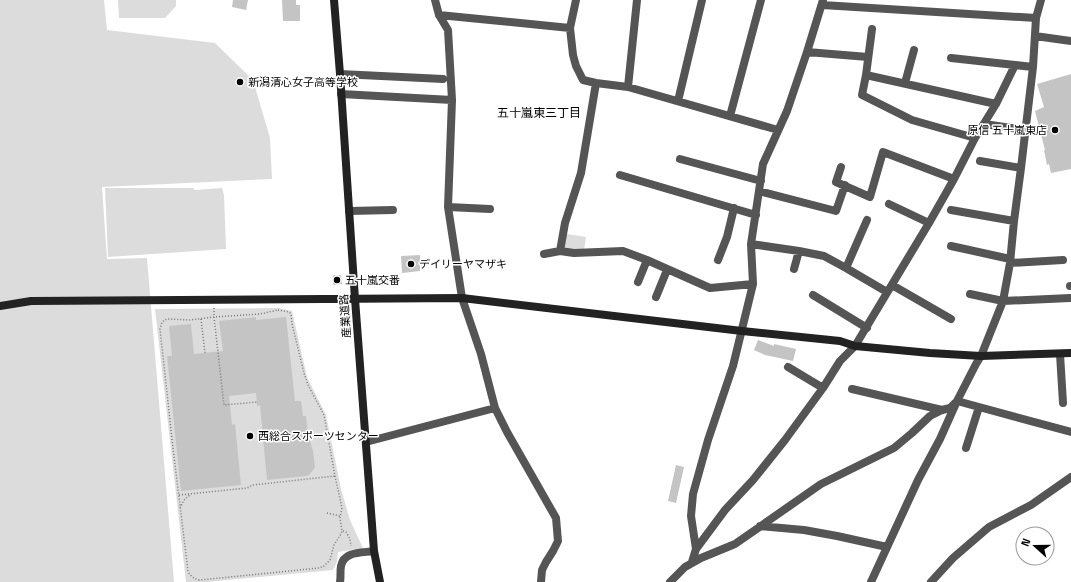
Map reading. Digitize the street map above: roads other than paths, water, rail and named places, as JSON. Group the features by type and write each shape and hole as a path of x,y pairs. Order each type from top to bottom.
{"street":[{"name":"産業道路","path":"334,0 374,551 380,582"},
{"path":"435,0 439,15 448,30 452,100 448,207 462,298 495,408 556,518 558,541 542,570 541,582"},
{"path":"576,0 570,28 572,55 583,80 628,87 778,130"},
{"path":"628,87 637,0"},
{"path":"678,101 702,0"},
{"path":"730,116 761,0"},
{"path":"871,582 918,480 981,356 1003,301 1010,261 1022,168 1033,67 1036,18 1041,0"},
{"path":"696,549 691,516 693,494 708,440 733,366 753,284 751,244 763,164 787,111 822,2 1036,18"},
{"path":"439,15 570,28"},
{"path":"872,30 862,95 912,120 975,138"},
{"path":"1035,36 1071,41"},
{"path":"905,83 914,50"},
{"path":"807,52 868,57"},
{"path":"951,58 1033,67"},
{"path":"692,562 696,549 725,510 753,480 802,417 840,362 855,346 867,328 954,179 975,138 996,104 1015,65"},
{"path":"340,74 443,79"},
{"path":"866,75 996,104"},
{"path":"560,251 565,223 581,173 596,83"},
{"path":"341,94 452,100"},
{"path":"991,125 1025,130"},
{"path":"841,167 836,182 870,197 883,152 954,179"},
{"path":"680,159 760,181"},
{"path":"980,161 1022,168"},
{"path":"620,175 756,215"},
{"path":"759,191 836,211 845,185"},
{"path":"889,204 929,223"},
{"path":"448,207 490,209"},
{"path":"718,260 727,237 734,208"},
{"path":"349,211 393,210"},
{"path":"951,210 1014,221"},
{"path":"846,268 867,220"},
{"path":"751,244 824,256 887,292"},
{"path":"950,246 1010,261 1063,260"},
{"path":"544,254 560,251 574,253 622,251 647,260 710,288 753,284"},
{"path":"794,269 799,251"},
{"path":"638,282 647,260"},
{"path":"656,297 667,270"},
{"path":"892,285 951,319"},
{"path":"970,294 1003,301 1070,298"},
{"path":"813,295 867,328"},
{"path":"0,306 31,301 462,298 840,341 855,346 930,354 981,356 1071,353"},
{"path":"1060,354 1063,403"},
{"path":"788,367 823,388"},
{"path":"852,389 942,410"},
{"path":"957,401 1071,432"},
{"path":"670,582 692,562 735,544 821,484 894,448 930,416 950,408 957,401"},
{"path":"966,448 979,407"},
{"path":"366,442 495,408"},
{"path":"931,582 953,558 989,527 1031,505 1071,477"},
{"path":"760,526 804,530 887,547"},
{"path":"340,582 341,566 347,555 374,551"}],"place":[{"name":"新潟清心女子高等学校","path":"240,82"},
{"name":"原信 五十嵐東店","path":"1055,130"},
{"name":"デイリーヤマザキ","path":"411,264"},
{"name":"五十嵐交番","path":"337,280"},
{"name":"西総合スポーツセンター","path":"250,436"}],"district":[{"name":"五十嵐東三丁目","path":"539,113"}]}
